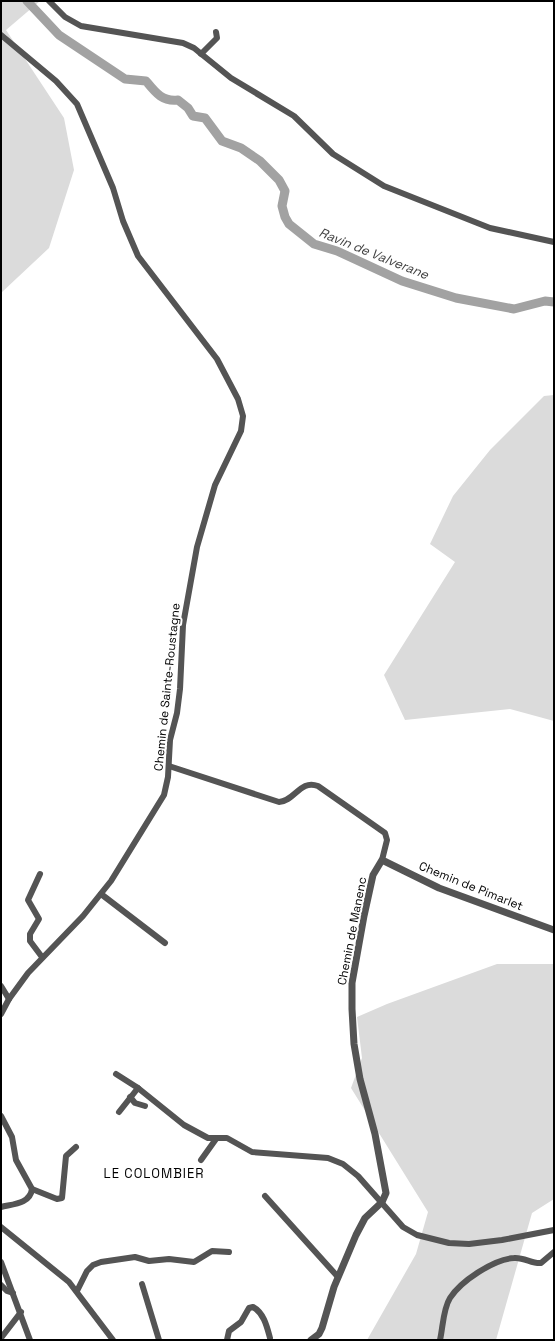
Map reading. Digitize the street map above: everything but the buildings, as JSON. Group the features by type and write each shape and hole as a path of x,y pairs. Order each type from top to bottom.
{"street":[{"path":"49,1 65,17 81,26 183,43 201,54 231,78 294,116 333,154 384,186 490,228 554,242"},
{"path":"201,54 217,38 216,32"},
{"name":"Chemin de Sainte-Roustagne","path":"1,35 56,81 77,104 114,188 123,221 138,256 206,343 238,399 242,411 241,430 215,485 197,547 183,625 180,689 177,713 170,740 167,783 161,800 114,877 83,916 42,957 9,999 1,1014"},
{"name":"Chemin de Manenc","path":"169,766 279,802 288,799 304,785 310,784 318,786 385,833 387,840 382,860 370,886 356,956 352,993 355,1050 386,1188 385,1197 382,1202"},
{"name":"Chemin de Pimarlet","path":"382,860 439,888 554,930"},
{"path":"40,874 28,900 39,919 30,934 30,941 42,957"},
{"path":"101,894 165,943"},
{"path":"1,986 9,999"},
{"path":"116,1074 138,1088 171,1116 198,1134 209,1139 227,1138 252,1152 328,1158 343,1164 355,1173 408,1232 449,1243 487,1243 554,1230"},
{"path":"119,1112 138,1088"},
{"path":"130,1097 136,1104 145,1106"},
{"path":"1,1116 12,1136 16,1160 32,1189 55,1198 62,1198 66,1156 76,1147"},
{"path":"201,1160 216,1139"},
{"path":"1,1207 25,1200 30,1195 32,1189"},
{"path":"265,1196 338,1277"},
{"path":"316,1339 322,1328 338,1277 364,1221 382,1202"},
{"path":"1,1227 65,1278 77,1291 113,1340"},
{"path":"77,1291 85,1274 97,1263 135,1257 149,1261 169,1259 194,1262 212,1251 229,1252"},
{"path":"440,1340 445,1311 450,1298 475,1274 487,1266 510,1258 521,1258 541,1263 554,1252"},
{"path":"1,1262 21,1312 30,1340"},
{"path":"1,1281 5,1274"},
{"path":"142,1284 158,1340"},
{"path":"1,1285 7,1291 13,1293"},
{"path":"227,1340 229,1331 241,1322 249,1308 253,1307 257,1310 266,1323 270,1338"},
{"path":"1,1338 21,1312"}],"shaded area":[{"path":"1,1 40,1 6,30 64,118 74,170 49,248 1,293"},
{"path":"554,395 554,721 510,709 405,720 384,675 455,562 430,544 453,496 490,450 544,396"},
{"path":"497,964 554,964 554,1199 532,1213 496,1340 367,1340 416,1254 428,1212 351,1088 362,1058 357,1017 387,1004"}],"waterway":[{"name":"Ravin de Valverane","path":"27,1 59,35 125,79 146,81 163,98 178,100 188,108 193,116 205,118 222,141 241,148 260,161 279,180 285,191 282,206 289,224 314,244 337,251 402,281 456,298 514,309 545,301 554,302"}],"district":[{"name":"LE COLOMBIER","path":"154,1173"}]}
